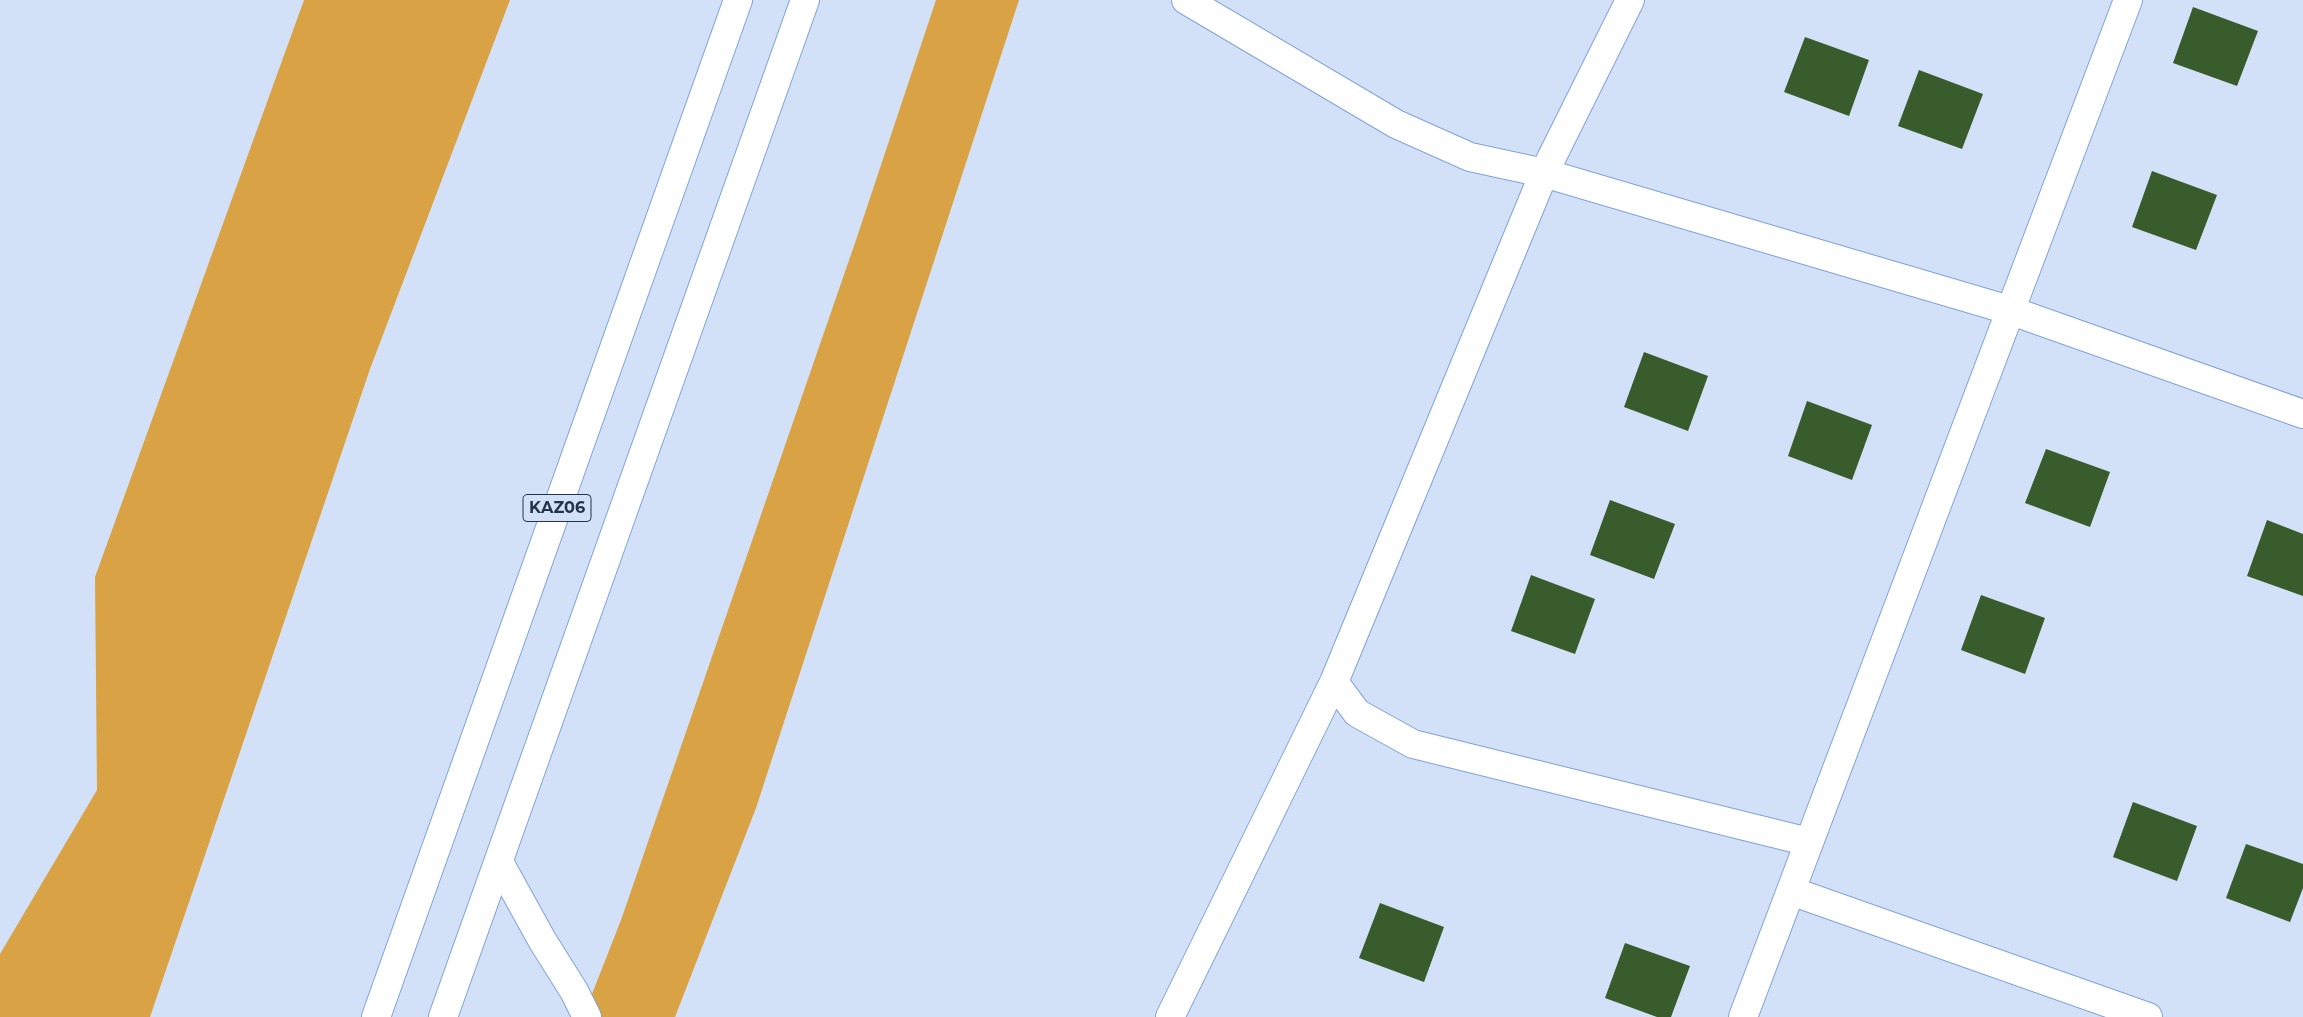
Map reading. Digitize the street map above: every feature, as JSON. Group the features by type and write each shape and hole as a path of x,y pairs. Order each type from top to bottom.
{"main road":[{"name":"KАZ06","path":"376,1017 738,0"},
{"path":"444,1017 806,0"},
{"path":"1186,0 1396,124 1470,157 1544,173 2009,310 2303,414"},
{"path":"1170,1017 1334,682 1544,173 1630,0"},
{"path":"1743,1017 2009,310 2128,0"},
{"path":"1334,682 1357,713 1413,744 1809,842"},
{"path":"499,862 542,940 574,991 587,1017"},
{"path":"1791,892 2148,1017"}],"shaded area":[{"path":"304,0 510,0 370,369 150,1017 0,1017 0,954 97,790 95,577"},
{"path":"936,0 1019,0 756,808 675,1017 583,1017 621,920 857,237"}],"building":[{"path":"2193,7 2258,31 2237,86 2173,63"},
{"path":"1805,37 1869,60 1849,116 1784,92"},
{"path":"1919,70 1983,94 1962,149 1898,126"},
{"path":"2152,171 2217,195 2196,250 2132,227"},
{"path":"1644,352 1708,376 1688,431 1624,407"},
{"path":"1807,401 1872,425 1852,480 1788,456"},
{"path":"2046,449 2110,472 2090,527 2025,503"},
{"path":"1610,500 1675,524 1654,579 1590,555"},
{"path":"2267,520 2303,534 2303,596 2247,576"},
{"path":"1531,575 1595,599 1575,654 1511,631"},
{"path":"1981,595 2045,618 2025,674 1961,650"},
{"path":"2133,802 2197,826 2177,881 2113,857"},
{"path":"2246,844 2303,864 2303,888 2290,922 2226,898"},
{"path":"1380,903 1444,927 1424,982 1359,958"},
{"path":"1625,943 1690,966 1671,1017 1657,1017 1605,998"}]}
